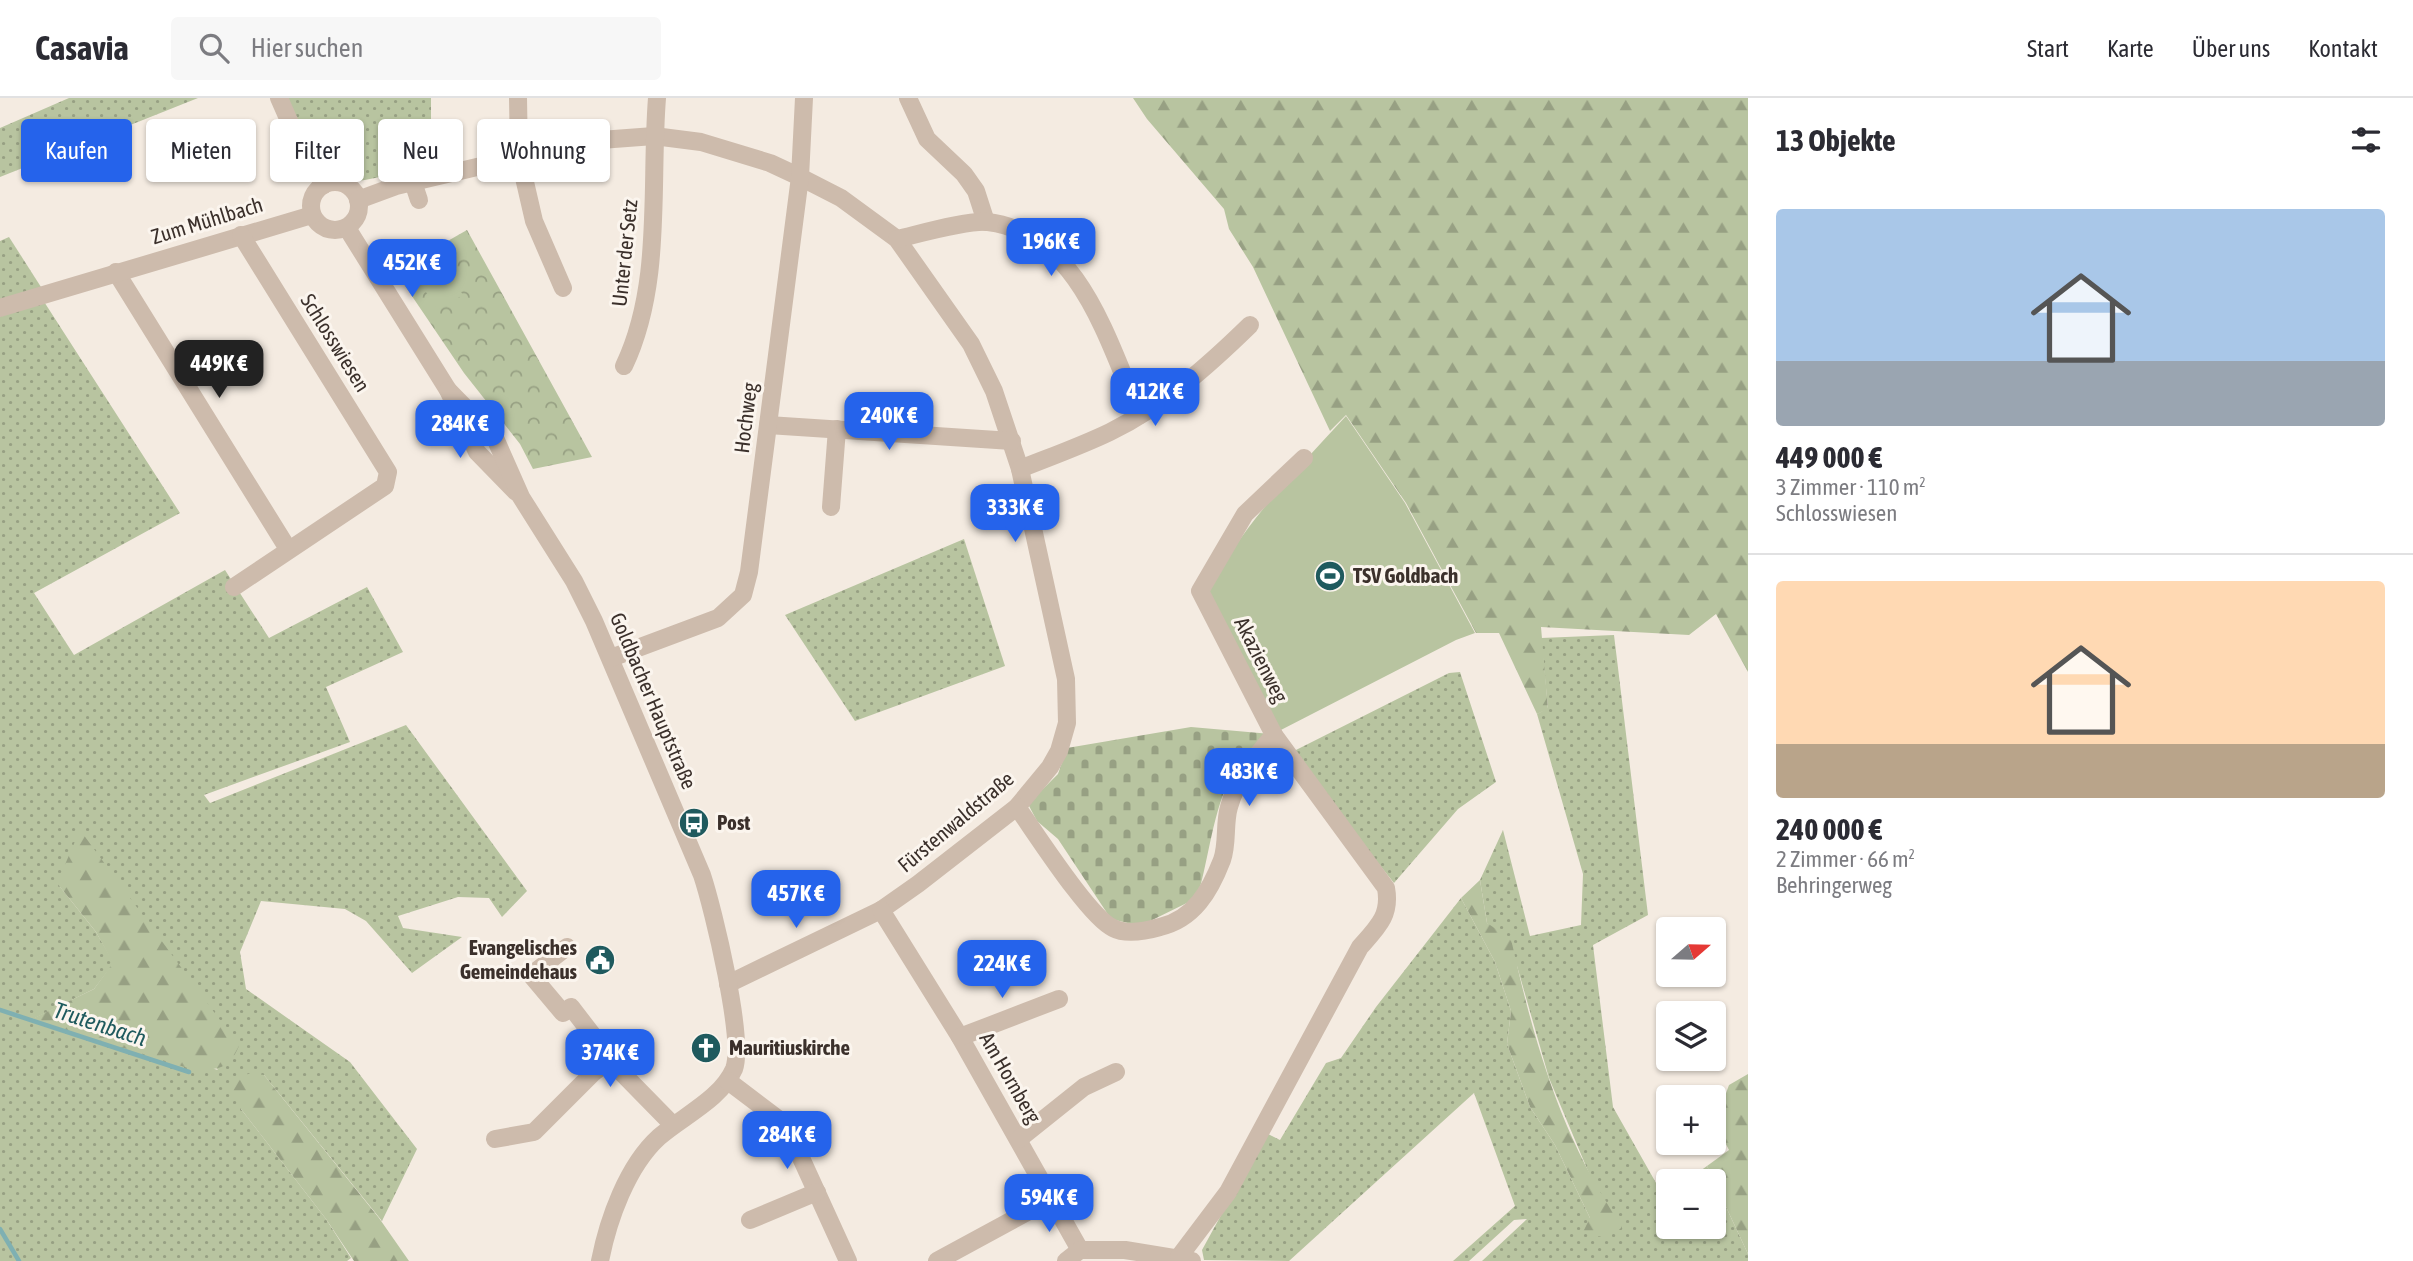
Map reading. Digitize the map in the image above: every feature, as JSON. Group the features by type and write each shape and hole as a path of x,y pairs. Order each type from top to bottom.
{"street":[{"path":"279,98 297,139 324,185"},
{"path":"518,98 518,119"},
{"name":"Unter der Setz","path":"624,366 639,334 653,226 657,98"},
{"name":"Hochweg","path":"611,658 718,618 743,595 749,572 800,177 804,98"},
{"path":"908,98 927,139 964,174 976,191 986,222"},
{"name":"Fürstenwaldstraße","path":"610,139 654,136 701,142 770,163 841,198 897,239 971,344 994,391 1020,468 1066,680 1067,723 1059,751 1050,767 1017,807 881,910 728,984"},
{"path":"413,182 419,200"},
{"name":"Fürstenwaldstraße","path":"358,200 413,182"},
{"path":"525,182 534,221 563,288"},
{"path":"345,184 358,200 355,221 347,228 326,229 312,215 311,200 324,185 345,184"},
{"name":"Zum Mühlbach","path":"0,308 312,215"},
{"path":"897,239 986,222 1036,237 1060,258 1084,293 1140,415"},
{"name":"Goldbacher Hauptstraße","path":"347,228 448,390 495,439 521,497 574,581 611,658 702,875 714,911 736,1046 735,1066 728,1081"},
{"name":"Schlosswiesen","path":"234,587 385,486 388,472 241,235"},
{"path":"116,272 288,549"},
{"path":"1020,468 1110,433 1140,415 1203,371 1250,325"},
{"path":"768,425 1012,441"},
{"path":"831,507 837,429"},
{"name":"Akazienweg","path":"1017,807 1076,889 1112,928 1128,932 1170,925 1200,904 1223,858 1229,807 1237,788 1246,768 1274,735 1200,591 1245,514 1304,458"},
{"path":"1073,1256 1125,1251 1185,1259 1228,1192 1360,947 1375,930 1389,905 1386,888 1274,735"},
{"name":"Am Hornberg","path":"881,910 960,1037 1019,1139 1051,1199 1073,1256"},
{"path":"567,947 531,975 563,1013 571,1007 611,1059 673,1125"},
{"path":"960,1037 1059,999"},
{"path":"495,1139 534,1132 594,1072 611,1059"},
{"path":"1019,1139 1084,1087 1116,1072"},
{"path":"600,1261 615,1210 629,1180 650,1147 728,1081 786,1125 848,1261"},
{"path":"750,1220 817,1192"},
{"path":"937,1261 1051,1199"}],"green space":[{"path":"69,98 198,98 132,124 132,119 21,119 21,169 0,177 0,128"},
{"path":"288,98 431,98 431,119 378,119 378,177 367,180 364,180 364,119 297,119"},
{"path":"1133,98 1748,98 1748,672 1716,614 1689,635 1541,627 1548,709 1537,714 1499,633 1476,633 1406,503 1346,415 1330,431 1253,267 1229,229 1224,209 1147,119"},
{"path":"467,230 592,457 533,469 520,444 464,373 395,271"},
{"path":"9,237 41,287 0,302 0,241"},
{"path":"435,248 463,295 438,310 407,264"},
{"path":"41,297 180,513 34,593 74,655 225,570 269,638 367,587 403,652 326,687 350,742 204,795 210,803 406,725 527,891 502,917 489,898 458,897 398,916 403,928 462,937 412,973 366,921 345,909 261,901 240,952 246,989 350,1062 417,1149 382,1221 264,1075 241,1109 326,1219 351,1258 347,1261 0,1261 0,312","holes":["57,883 218,1070 33,1019 94,989 114,963 96,932"]},
{"name":"TSV Goldbach","path":"1346,416 1405,503 1475,633 1456,640 1277,732 1206,594 1252,523"},
{"path":"964,539 1005,666 855,721 785,615"},
{"path":"1614,635 1648,915 1593,945 1613,1107 1656,1183 1656,1239 1726,1239 1726,1207 1748,1254 1748,1261 1482,1261 1527,1219 1514,1220 1469,1261 1453,1261 1515,1206 1474,1093 1289,1261 1204,1260 1202,1250 1266,1133 1280,1140 1326,1063 1341,1058 1376,1007 1461,898 1495,962 1511,1011 1507,1044 1530,1107 1555,1145 1590,1218 1622,1228 1596,1190 1549,1078 1517,966 1487,923 1480,880 1503,830 1530,936 1581,925 1583,874 1537,714 1548,708 1541,638"},
{"path":"1460,672 1496,782 1458,809 1394,883 1290,753 1449,673"},
{"path":"1191,727 1271,734 1246,755 1227,785 1220,803 1197,898 1140,926 1111,919 1058,839 1037,821 1028,804 1058,774 1067,748"},
{"path":"80,830 239,1046 227,1064 194,1070 32,1019 94,989 113,963 96,932 57,883"},
{"path":"1480,880 1487,923 1511,939 1540,1051 1566,1124 1582,1159 1622,1225 1622,1228 1602,1237 1583,1232 1590,1218 1555,1145 1530,1107 1507,1044 1511,1011 1495,962 1461,898"},
{"path":"251,1073 264,1075 379,1218 409,1261 354,1261 326,1219 241,1109 232,1090 236,1078"},
{"path":"1748,1074 1748,1254 1726,1207 1726,1169 1708,1169 1707,1166 1726,1155 1729,1150 1726,1144 1726,1093 1729,1085"}],"waterway":[{"name":"Trutenbach","path":"0,1010 189,1072"},
{"path":"0,1229 19,1261"}],"place":[{"name":"TSV Goldbach","path":"1330,576"},
{"name":"Post","path":"694,823"},
{"name":"Evangelisches Gemeindehaus","path":"600,960"},
{"name":"Mauritiuskirche","path":"706,1048"}]}
